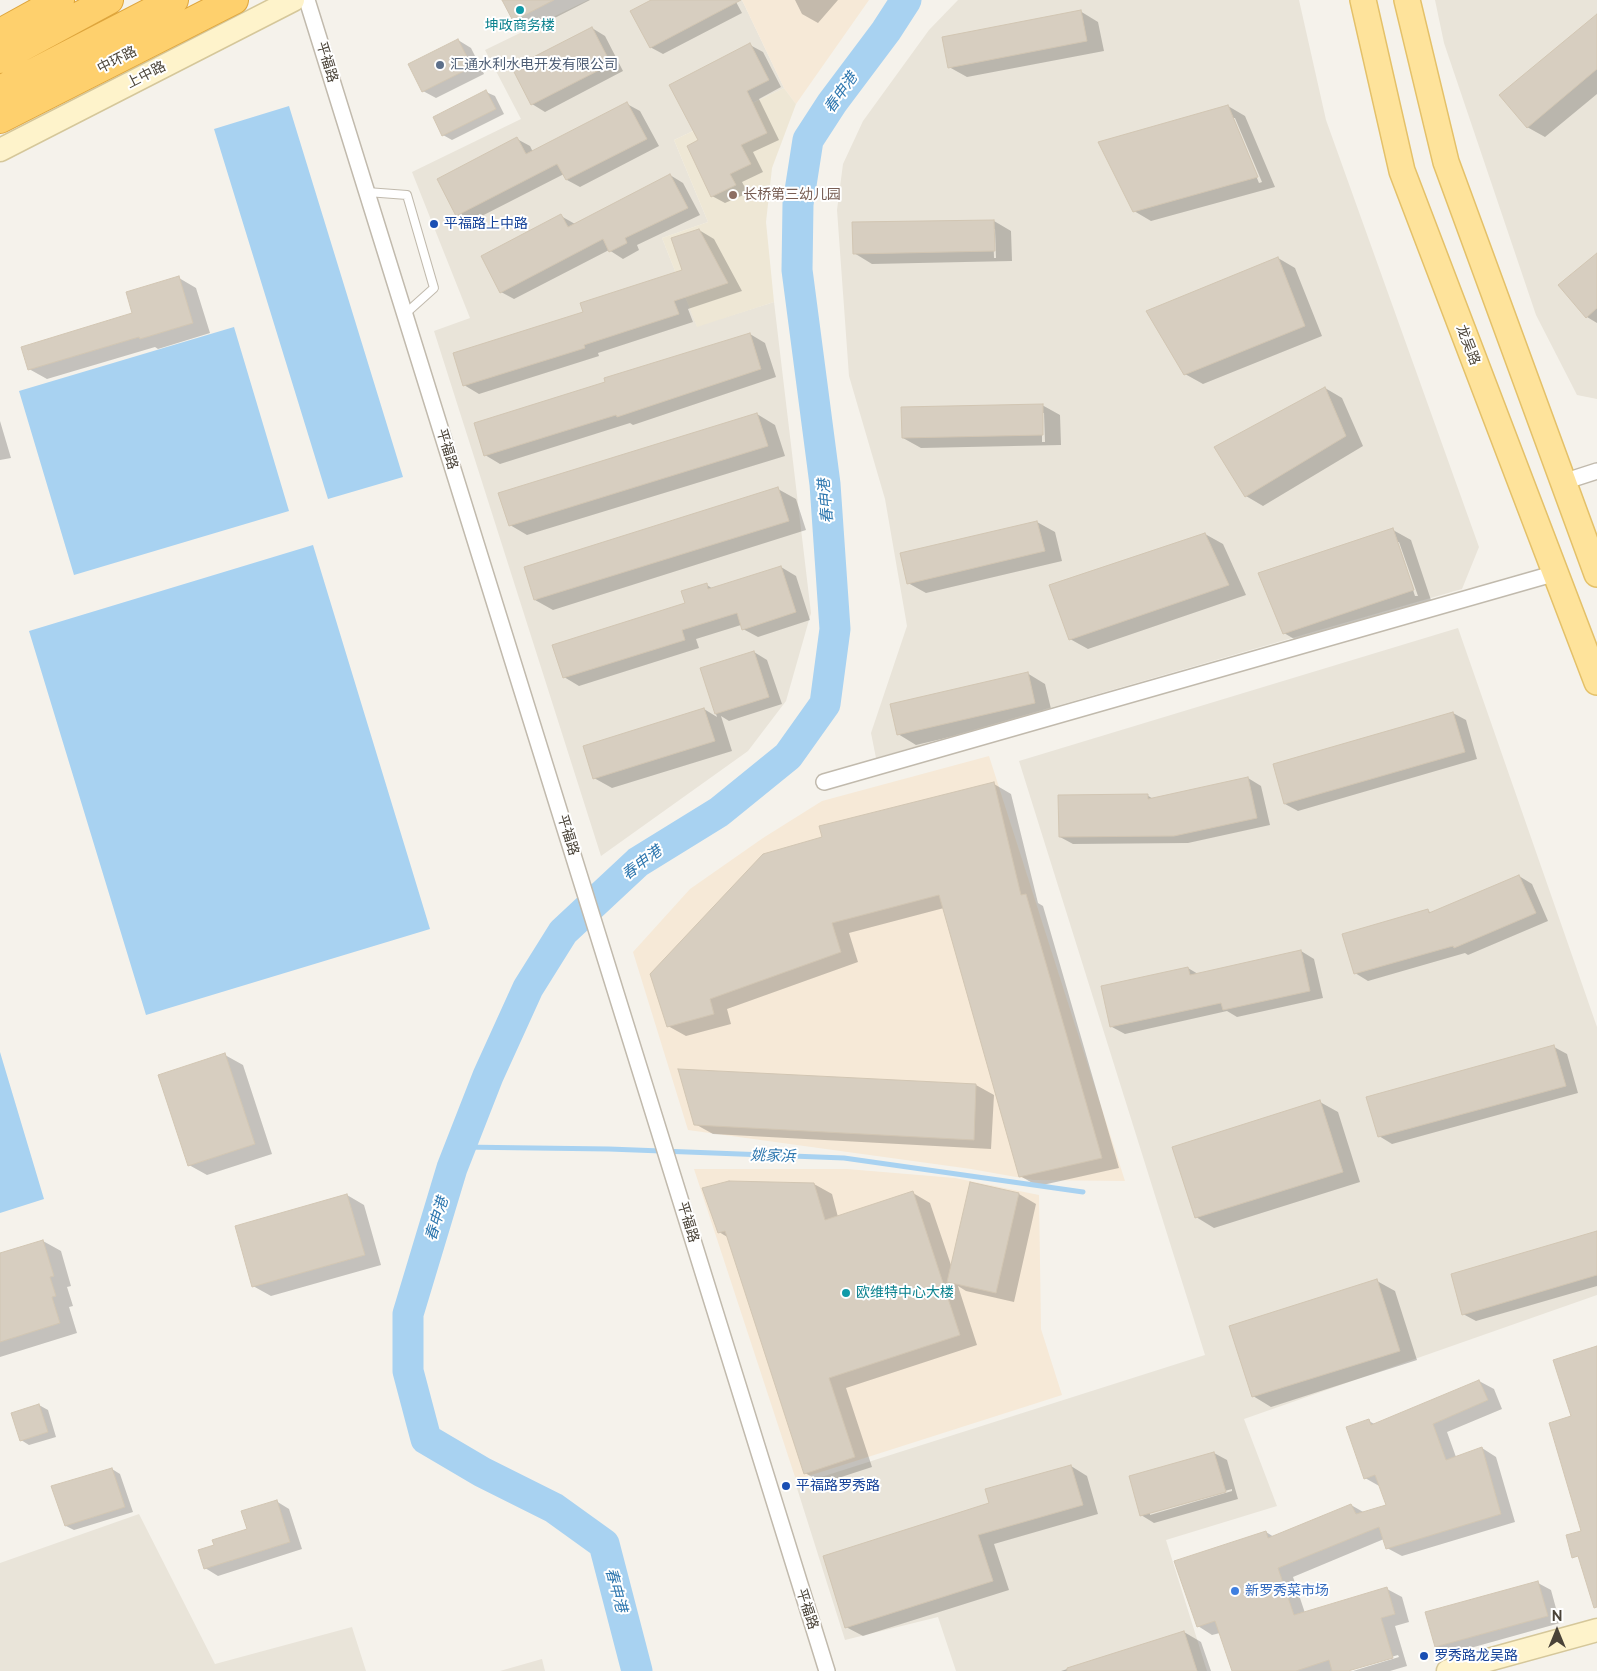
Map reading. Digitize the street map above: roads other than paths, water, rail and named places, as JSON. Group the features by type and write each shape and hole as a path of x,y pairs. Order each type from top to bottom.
{"highway":[{"path":"0,33 60,0"},
{"path":"0,59 109,0"},
{"name":"中环路","path":"0,90 174,0"},
{"name":"中环路","path":"0,119 234,0"},
{"path":"0,124 84,76"}],"main road":[{"name":"上中路","path":"0,150 292,0"},
{"name":"龙吴路","path":"1364,0 1402,171 1597,682"},
{"path":"1407,0 1446,162 1597,574"},
{"path":"1448,1671 1597,1630"}],"street":[{"name":"平福路","path":"307,0 827,1671"},
{"path":"1563,482 1597,471"},
{"path":"824,782 1556,574"}],"lane":[{"path":"367,192 407,195 434,288 405,314"}],"water":[{"path":"289,106 403,477 328,499 214,129"},
{"path":"234,327 289,511 74,575 19,391"},
{"path":"313,545 430,929 146,1015 29,631"},
{"path":"0,1052 44,1199 0,1213"}],"waterway":[{"name":"春申港","path":"637,1671 604,1544 554,1508 482,1472 426,1439 408,1371 408,1314 452,1168 488,1076 528,988 563,932 638,862 719,812 788,756 825,704 835,629 825,484 797,270 798,204 808,140 832,103 886,31 906,0"},
{"name":"姚家浜","path":"460,1147 609,1149 844,1158 1083,1192"}],"place":[{"name":"坤政商务楼","path":"520,10"},
{"name":"汇通水利水电开发有限公司","path":"440,65"},
{"name":"长桥第三幼儿园","path":"733,195"},
{"name":"平福路上中路","path":"434,224"},
{"name":"欧维特中心大楼","path":"846,1293"},
{"name":"平福路罗秀路","path":"786,1486"},
{"name":"新罗秀菜市场","path":"1235,1591"},
{"name":"罗秀路龙吴路","path":"1424,1656"}]}
